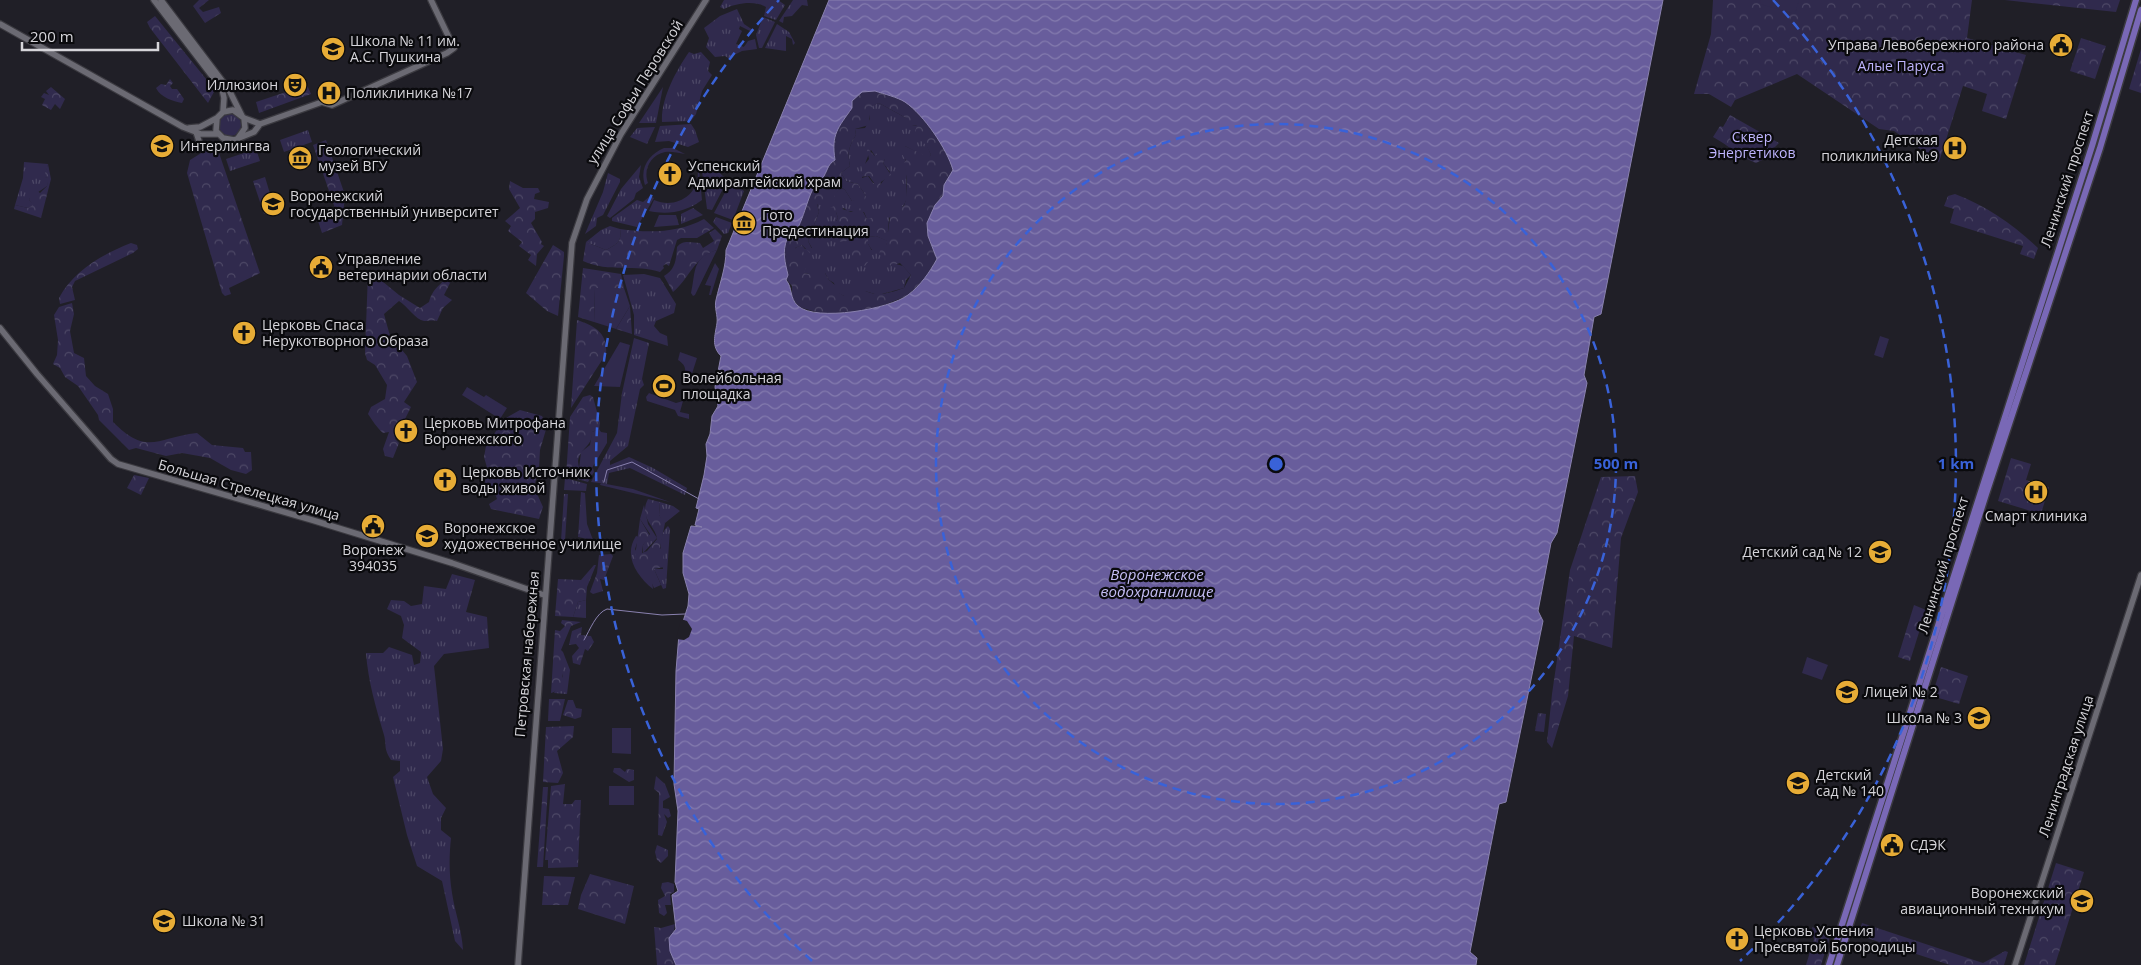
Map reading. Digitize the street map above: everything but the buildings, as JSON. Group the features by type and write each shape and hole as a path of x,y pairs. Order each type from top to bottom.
{"main road":[{"name":"Ленинский проспект","path":"1829,965 2092,146 2136,0"},
{"name":"Ленинский проспект","path":"1837,965 1986,494 2100,148 2141,10"},
{"path":"2122,44 2130,46"}],"street":[{"path":"154,0 222,89 224,98 223,112"},
{"path":"161,0 229,90 243,117 245,128 238,138"},
{"path":"217,118 215,127 218,134 226,140 238,138 254,132 260,124 322,102 332,105 447,53 454,48 431,0"},
{"name":"улица Софьи Перовской","path":"587,198 621,134 706,0"},
{"path":"0,24 183,127 196,132 218,134"},
{"path":"183,127 200,127 217,118 223,112 234,110 243,117 260,124"},
{"path":"196,132 201,147"},
{"name":"Петровская набережная","path":"518,965 570,260 576,226 587,198"},
{"name":"Большая Стрелецкая улица","path":"0,328 43,381 111,459 118,464 312,520 452,564 544,596"},
{"name":"Ленинградская улица","path":"2015,965 2141,575"}],"green space":[{"path":"199,0 209,0 199,8 203,12 219,7 221,13 205,23 193,6"},
{"path":"724,0 778,0 785,5 776,20 764,16 766,7 762,5 745,3 724,9 720,7"},
{"path":"793,0 807,0 808,6 802,5 792,16 784,17 783,23 779,21"},
{"name":"Алые Паруса","path":"1713,0 1972,0 1967,38 2026,55 2006,119 1982,111 1987,94 1963,86 1939,162 1894,131 1879,129 1797,74 1735,100 1731,107 1709,94 1694,94 1711,34"},
{"path":"1761,0 1799,0 1795,14 1760,4"},
{"path":"2005,0 2120,0 2116,12"},
{"path":"737,9 744,24 753,30 752,32 740,26 739,29 742,31 736,44 744,47 748,41 755,39 757,49 742,51 728,58 725,56 715,57 706,47 709,38 704,28 720,16"},
{"path":"155,16 215,90 208,103 150,28 147,22"},
{"path":"763,17 775,22 762,48 759,48 756,35"},
{"path":"777,24 789,32 795,43 793,45 792,39 786,36 786,51 765,48"},
{"path":"2081,38 2106,46 2095,79 2070,71"},
{"path":"2141,49 2141,93 2129,89"},
{"path":"689,52 694,54 701,52 710,62 708,71 712,75 702,91 696,114 691,121 662,122 662,113 667,94 674,76"},
{"path":"170,79 173,83 170,86 172,89 177,89 184,99 182,103 164,97 156,88 161,84 166,85"},
{"path":"307,85 311,94 259,113 256,102"},
{"path":"51,87 65,99 60,109 55,104 51,110 42,105 45,99 41,97 44,93 49,95 46,91"},
{"path":"663,87 656,123 639,123"},
{"path":"875,91 905,102 913,108 934,133 953,170 944,185 943,196 935,205 928,236 937,259 925,279 907,296 884,305 863,311 823,314 799,307 792,298 792,286 786,279 784,246 787,239 798,229 816,183 823,177 829,163 835,160 835,137 852,108 851,101 862,92","holes":["879,103 906,118 907,127 917,125 914,135 926,145 931,155 928,157 905,146 901,147 901,153 906,160 904,163 907,179 907,196 904,206 891,210 888,232 874,217 867,219 861,208 851,212 834,206 830,208 831,211 836,212 838,218 833,226 832,240 843,242 850,240 854,249 850,253 850,265 865,266 872,253 868,244 868,237 876,236 887,241 879,254 891,266 900,263 911,275 904,288 893,292 877,294 862,289 853,293 846,290 844,296 836,291 836,286 829,280 822,268 809,274 804,273 808,263 803,251 798,251 795,248 802,245 810,253 813,251 808,241 819,212 817,204 831,201 841,187 852,201 865,200 866,196 858,184 846,181 841,173 850,166 849,153 850,146 856,135 855,129 869,125 870,109"]},
{"path":"879,103 906,118 912,126 918,125 931,155 928,158 905,146 907,198 904,205 889,218 888,232 867,219 864,212 847,211 844,208 836,212 838,218 836,221 854,244 854,249 872,250 868,244 868,237 876,236 888,241 886,245 896,264 903,266 911,275 906,280 904,288 878,295 865,291 844,296 836,292 834,283 829,280 825,273 804,273 804,268 795,248 802,245 805,249 812,248 808,241 819,212 817,203 830,198 840,187 845,190 852,201 866,196 858,184 846,181 841,173 850,166 849,153 850,146 856,135 855,129 865,128 870,119 868,110 871,106","holes":["871,150 875,156 885,159 883,163 890,172 880,185 873,183 868,176 862,178 865,163"]},
{"path":"226,114 234,114 241,121 241,129 234,136 226,136 219,129 219,121"},
{"name":"Сквер Энергетиков","path":"1730,115 1779,143 1762,160 1756,163 1745,158 1713,137 1720,126 1723,127"},
{"path":"691,124 699,142 688,147 669,141 655,142 660,126"},
{"path":"655,127 647,144 630,137 637,128"},
{"path":"308,130 312,142 284,152 280,140"},
{"path":"326,140 345,195 342,225 322,233 317,218 336,211 313,145"},
{"path":"211,147 217,147 260,273 229,288 231,294 225,296 222,293 187,173 190,160"},
{"path":"664,148 673,148 685,154 667,152 655,156 647,168 648,183 645,185 643,172 647,162 654,154"},
{"path":"256,149 260,161 230,171 226,159"},
{"path":"868,149 875,156 880,152 887,155 883,163 891,175 881,182 879,190 869,176 860,177 863,173 861,165 864,165 869,159"},
{"path":"706,160 725,178 726,183 712,210 707,209 701,163"},
{"path":"24,162 48,164 45,177 49,178 47,186 34,195 36,199 30,198 29,200 34,205 28,208 15,205 23,178"},
{"path":"48,164 51,179 41,218 14,209 15,205 28,208 33,205 29,200 30,197 35,198 29,190 32,187 40,193 47,186 48,178 44,177"},
{"path":"641,165 639,177 643,188 636,193 634,199 610,218 607,216 621,189"},
{"path":"697,166 699,169 702,200 677,212 649,211 654,200 671,203 686,197 696,184 698,176"},
{"path":"608,173 620,179 620,182 603,215 597,218 596,226 585,234 603,192"},
{"path":"265,177 271,197 267,199 271,211 264,214 253,181"},
{"path":"510,181 523,188 538,188 540,192 535,194 534,199 549,202 548,208 535,212 535,219 531,223 542,242 541,244 544,246 537,254 536,266 528,260 531,255 519,246 522,242 508,231 511,226 505,221 520,208 509,189"},
{"path":"734,184 744,191 733,220 714,213 729,185"},
{"path":"1955,194 1989,210 2019,232 2038,248 2034,259 2020,254 2023,246 1950,223 1954,209 1944,206 1948,196"},
{"path":"650,196 654,198 637,227 612,221 612,218 637,200 643,202"},
{"path":"693,208 703,215 681,224 681,214"},
{"path":"659,215 676,215 679,225 654,227"},
{"path":"716,217 732,223 728,233 724,234 713,222"},
{"path":"704,219 714,228 697,238 681,238 677,240 669,266 666,264 663,266 664,268 660,272 603,267 583,261 586,242 606,250 618,242 620,229 663,231 684,227"},
{"path":"610,226 620,229 619,240 613,246 606,250 586,242 601,230"},
{"path":"715,229 722,236 717,250 702,258 673,292 664,276 673,267 676,260 677,247 682,243 688,242 700,243 703,248 714,241 709,233"},
{"path":"131,243 137,245 138,249 75,281 72,287 75,300 60,304 59,298 65,288 90,264 110,252"},
{"path":"553,245 564,252 558,316 547,311 526,293"},
{"path":"717,250 693,296 691,293 696,267 703,257"},
{"path":"715,263 719,269 711,295 709,295 711,286 705,285"},
{"path":"583,268 621,274 624,288 595,289 594,322 578,317"},
{"path":"452,270 456,271 444,295 452,300 443,308 437,321 421,320 399,301 384,314 390,336 407,356 417,382 404,402 411,407 395,439 399,443 393,458 385,456 383,449 389,432 383,433 368,414 371,407 385,399 387,385 375,365 367,360 365,353 368,273 371,272 399,295 420,308 429,302 433,292"},
{"path":"644,274 660,278 676,304 674,313 656,321 654,326 660,333 667,336 668,346 634,335 634,315 623,275"},
{"path":"595,288 624,288 630,306 616,329 594,322"},
{"path":"72,303 74,314 70,331 74,353 84,358 86,376 95,386 108,394 113,409 113,422 125,433 144,442 162,441 197,433 212,445 243,448 245,452 251,452 252,470 246,474 231,470 210,458 182,453 166,456 136,448 129,450 99,420 98,415 78,386 65,377 60,368 53,364 57,355 58,340 54,315 59,307"},
{"path":"630,306 632,334 616,329"},
{"path":"577,320 599,331 605,341 606,354 571,408"},
{"path":"1880,336 1889,339 1883,358 1874,355"},
{"path":"634,338 649,343 642,379 644,385 640,389 628,446 610,461 610,465 629,457 653,468 687,488 685,495 630,468 609,473 607,484 591,482 617,433 622,393"},
{"path":"620,342 630,345 620,387 594,386"},
{"path":"680,352 697,358 690,380 684,376 684,366 678,360"},
{"path":"467,387 484,397 486,395 507,408 500,419 462,395"},
{"path":"649,393 676,403 683,401 680,412 689,414 689,419 678,416 675,410 647,401 646,397"},
{"path":"590,395 593,397 600,423 599,429 592,432 591,441 581,453 578,461 579,469 589,473 593,468 594,472 588,482 566,476 570,417 583,397"},
{"path":"520,410 542,416 547,426 540,450 539,468 534,487 543,507 539,519 491,509 489,504 497,499 496,496 492,494 472,495 471,492 473,488 484,485 488,471 484,457 486,446 504,419"},
{"path":"599,429 601,432 607,433 607,443 589,473 579,469 581,452 590,445 592,432"},
{"path":"2011,458 2031,464 2026,480 2049,487 2041,514 1998,501"},
{"path":"134,475 149,478 141,495 127,488"},
{"path":"1635,476 1638,492 1621,538 1612,648 1574,636 1568,696 1552,748 1547,742 1570,570 1601,477"},
{"path":"565,478 587,484 586,491 564,490"},
{"path":"601,483 633,489 670,502 600,485"},
{"path":"581,492 585,493 587,524 593,540 578,537"},
{"path":"564,494 568,494 565,541 561,541"},
{"path":"648,499 660,502 659,515 665,523 660,548 663,551 664,567 654,569 661,585 654,588 638,565 635,557 640,519 650,536 643,545 642,553 647,551 657,539 646,517 645,506"},
{"path":"660,502 673,506 680,511 665,523 659,515"},
{"path":"644,505 648,524 657,538 643,553 643,545 650,534 640,519"},
{"path":"668,526 670,529 666,588 663,589 654,569 663,569 661,540"},
{"path":"636,536 639,537 635,549 652,580 653,589 637,572 631,558 632,543"},
{"path":"611,554 613,556 604,580 600,579 603,591 593,594 590,592 597,573 599,555"},
{"path":"596,565 587,587 586,600 578,602 573,617 555,616 558,579 581,580"},
{"path":"452,574 475,580 466,612 487,617 489,648 444,654 434,666 443,749 441,761 427,777 433,794 446,808 441,818 441,830 451,838 451,886 463,950 455,941 442,881 417,866 407,835 393,777 400,771 400,761 391,760 386,750 384,735 370,684 366,653 383,653 389,647 412,655 414,665 420,663 421,652 402,638 404,625 401,616 387,609 391,600 404,601 411,606 422,604 424,586 446,589"},
{"path":"586,600 586,618 573,617 578,602"},
{"path":"1914,605 1926,610 1910,661 1898,657"},
{"path":"562,620 581,622 571,626 561,650 564,663 563,676 559,687 551,693 555,630 560,631 565,626 561,623"},
{"path":"582,627 581,635 591,636 594,642 588,651 585,649 580,665 573,663 572,656 579,648 576,644 569,645 572,631"},
{"path":"563,652 570,670 567,694 554,693 563,676"},
{"path":"1807,657 1828,665 1822,680 1802,673"},
{"path":"1941,667 1968,676 1959,704 1932,696"},
{"path":"549,699 565,699 560,721 548,721"},
{"path":"568,700 573,700 576,708 582,709 581,717 575,719 563,715"},
{"path":"1538,713 1546,714 1544,732 1535,731"},
{"path":"574,726 573,737 557,751 563,773 558,783 543,782 546,727"},
{"path":"612,728 631,728 631,754 612,753"},
{"path":"614,768 620,768 625,772 627,769 634,770 634,780 629,782 613,772"},
{"path":"656,776 665,784 670,797 663,801 663,808 669,809 671,816 668,818 664,814 667,822 662,836 658,835 659,793 654,789"},
{"path":"565,784 563,804 572,804 575,800 581,800 578,867 548,868 548,860 545,860 551,786"},
{"path":"609,786 634,786 634,805 609,805"},
{"path":"543,787 548,787 543,867 537,867"},
{"path":"657,845 668,850 668,856 661,863 657,860 655,852"},
{"path":"2056,863 2084,872 2055,965 2024,965"},
{"path":"590,874 634,886 625,924 578,909 581,895"},
{"path":"544,876 575,877 568,905 542,905"},
{"path":"662,883 674,884 674,892 670,894 671,905 665,905 667,913 664,916 659,913 658,900 665,896 661,888"},
{"path":"1862,923 1983,963 2005,951 2008,952 2004,965 1950,965 1858,935"},
{"path":"675,924 671,951 676,965 657,965 654,927 661,928"},
{"path":"1812,927 1831,934 1821,965 1806,965 1814,939"}],"water":[{"name":"Воронежское водохранилище","path":"829,0 1663,0 1601,314 1594,317 1584,375 1587,383 1557,533 1551,543 1538,611 1543,621 1506,802 1499,804 1470,952 1477,958 1476,965 676,965 670,951 669,938 676,929 672,895 678,891 675,882 678,811 674,784 676,671 679,634 688,606 689,594 683,573 683,553 691,526 702,527 695,525 699,509 696,508 704,475 707,456 706,444 710,434 712,416 718,406 715,387 721,356 715,345 716,303 724,269 726,250","holes":["875,91 905,102 920,115 946,152 953,170 944,185 943,196 935,205 927,223 928,236 937,259 917,287 899,300 886,305 853,312 820,313 807,311 795,303 790,286 786,280 788,275 784,253 785,244 787,239 797,230 812,190 823,177 829,165 835,160 835,137 839,126 852,108 852,101 862,92"]}],"pier":[{"path":"681,619 687,621 692,629 689,637 684,640 676,639"}],"waterway":[{"path":"604,482 607,470 632,462 699,499"},
{"path":"584,640 596,618 607,609 662,615 685,614"}],"place":[{"name":"Управа Левобережного района","path":"2061,45"},
{"name":"Школа № 11 им. А.С. Пушкина","path":"333,49"},
{"name":"Иллюзион","path":"295,85"},
{"name":"Поликлиника №17","path":"329,93"},
{"name":"Интерлингва","path":"162,146"},
{"name":"Детская поликлиника №9","path":"1955,148"},
{"name":"Геологический музей ВГУ","path":"300,158"},
{"name":"Успенский Адмиралтейский храм","path":"670,174"},
{"name":"Воронежский государственный университет","path":"273,204"},
{"name":"Гото Предестинация","path":"744,223"},
{"name":"Управление ветеринарии области","path":"321,267"},
{"name":"Церковь Спаса Нерукотворного Образа","path":"244,333"},
{"name":"Волейбольная площадка","path":"664,386"},
{"name":"Церковь Митрофана Воронежского","path":"406,431"},
{"name":"Церковь Источник воды живой","path":"445,480"},
{"name":"Смарт клиника","path":"2036,492"},
{"name":"Воронеж 394035","path":"373,526"},
{"name":"Воронежское художественное училище","path":"427,536"},
{"name":"Детский сад № 12","path":"1880,552"},
{"name":"Лицей № 2","path":"1847,692"},
{"name":"Школа № 3","path":"1979,718"},
{"name":"Детский сад № 140","path":"1798,783"},
{"name":"СДЭК","path":"1892,845"},
{"name":"Воронежский авиационный техникум","path":"2082,901"},
{"name":"Школа № 31","path":"164,921"},
{"name":"Церковь Успения Пресвятой Богородицы","path":"1737,939"}]}
